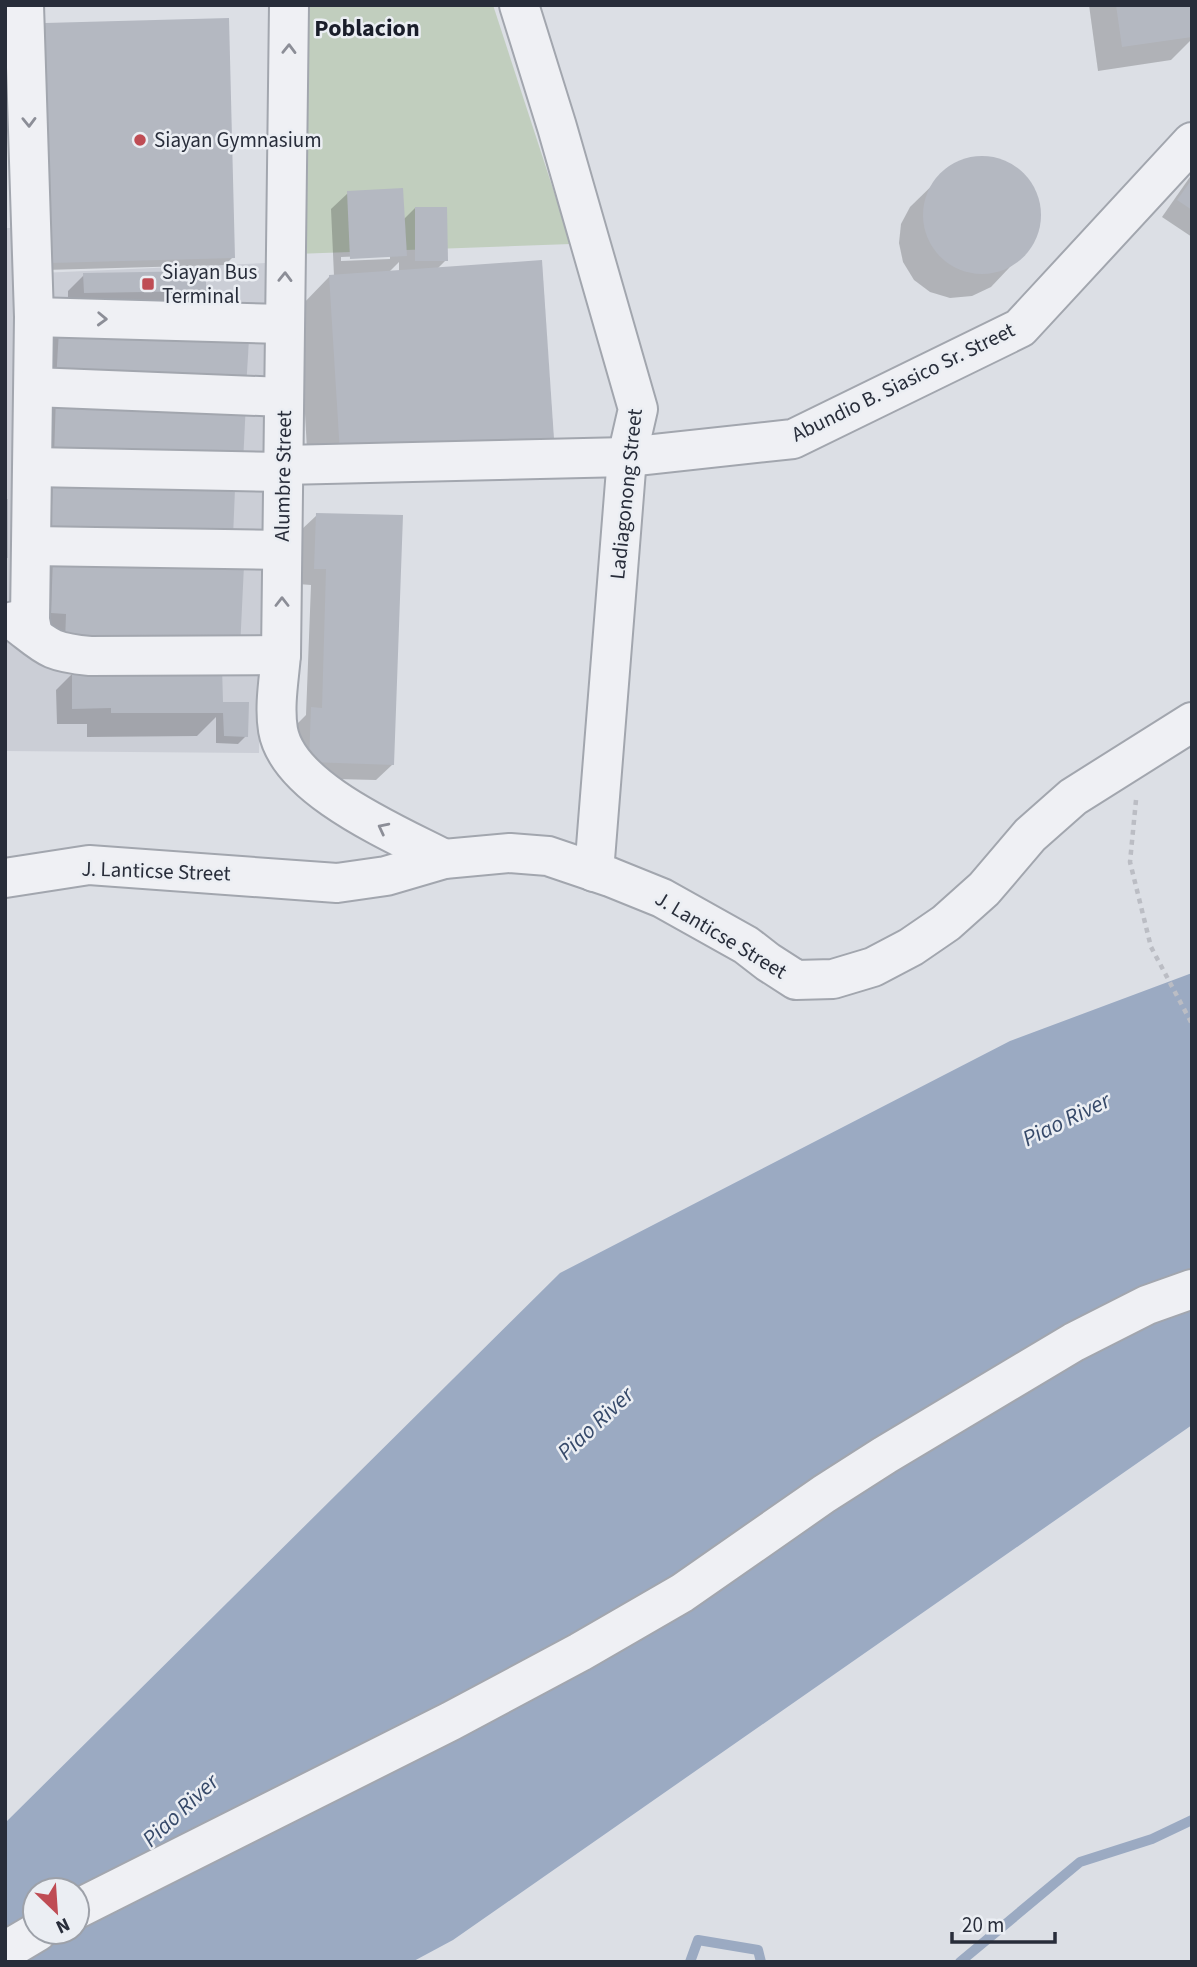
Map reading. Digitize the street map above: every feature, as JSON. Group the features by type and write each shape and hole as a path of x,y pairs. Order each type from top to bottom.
{"street":[{"path":"24,5 16,80 34,317 34,387 33,467 23,559 30,620 19,624 43,645 59,653 90,656 281,655"},
{"name":"Alumbre Street","path":"289,5 281,655 276,709 278,732 287,755 313,784 360,816 444,859"},
{"name":"Ladiagonong Street","path":"519,5 638,409 627,457 594,872"},
{"name":"Abundio B. Siasico Sr. Street","path":"33,467 283,469 627,457 793,439 1020,328 1192,142"},
{"path":"34,317 284,324"},
{"path":"34,387 283,397"},
{"path":"23,559 282,550"},
{"name":"J. Lanticse Street","path":"5,878 89,865 337,883 386,876 444,859 510,853 548,856 662,898 746,944 796,980 833,979 873,967 911,947 946,923 984,889 1030,835 1073,797 1192,722"},
{"path":"91,1902 451,1721 580,1652 682,1593 813,1501 885,1455 1074,1342 1147,1305 1192,1289"},
{"path":"5,1951 21,1942"}],"path":[{"path":"1141,755 1130,862 1151,947 1192,1024"}],"shaded area":[{"path":"5,228 15,228 40,273 266,263 259,753 5,751"}],"green space":[{"path":"297,5 493,5 571,244 295,254"}],"water":[{"name":"Piao River","path":"1192,973 1192,1425 453,1940 412,1962 5,1962 5,1823 560,1273 1010,1041"}],"building":[{"path":"1116,5 1192,5 1192,37 1122,47"},
{"name":"Siayan Gymnasium","path":"229,18 235,258 51,263 45,23"},
{"path":"982,156 1015,166 1031,182 1041,215 1031,248 1015,264 982,274 949,264 933,248 923,215 933,182 949,166"},
{"path":"1192,179 1192,210 1177,200"},
{"path":"403,188 407,256 350,259 347,191"},
{"path":"415,207 447,207 448,261 415,261"},
{"path":"542,260 554,439 340,454 329,275"},
{"path":"206,271 206,291 84,293 83,273"},
{"path":"59,330 249,339 246,389 56,381"},
{"path":"56,396 246,402 243,463 54,456"},
{"path":"53,483 235,489 233,537 51,531"},
{"path":"5,499 8,499 8,558 5,558"},
{"path":"316,513 403,515 394,765 309,762 311,707 322,708 326,569 314,569"},
{"path":"53,557 244,565 240,649 65,642 66,614 51,613"},
{"path":"222,667 223,702 249,702 248,737 224,736 223,713 111,713 111,708 72,709 72,672"}],"waterway":[{"path":"960,1962 1080,1862 1152,1839 1192,1820"},
{"path":"690,1962 698,1940 758,1950 761,1962"}],"place":[{"name":"Siayan Gymnasium","path":"140,140"},
{"name":"Siayan Bus Terminal","path":"148,284"}],"district":[{"name":"Poblacion","path":"367,28"}]}
